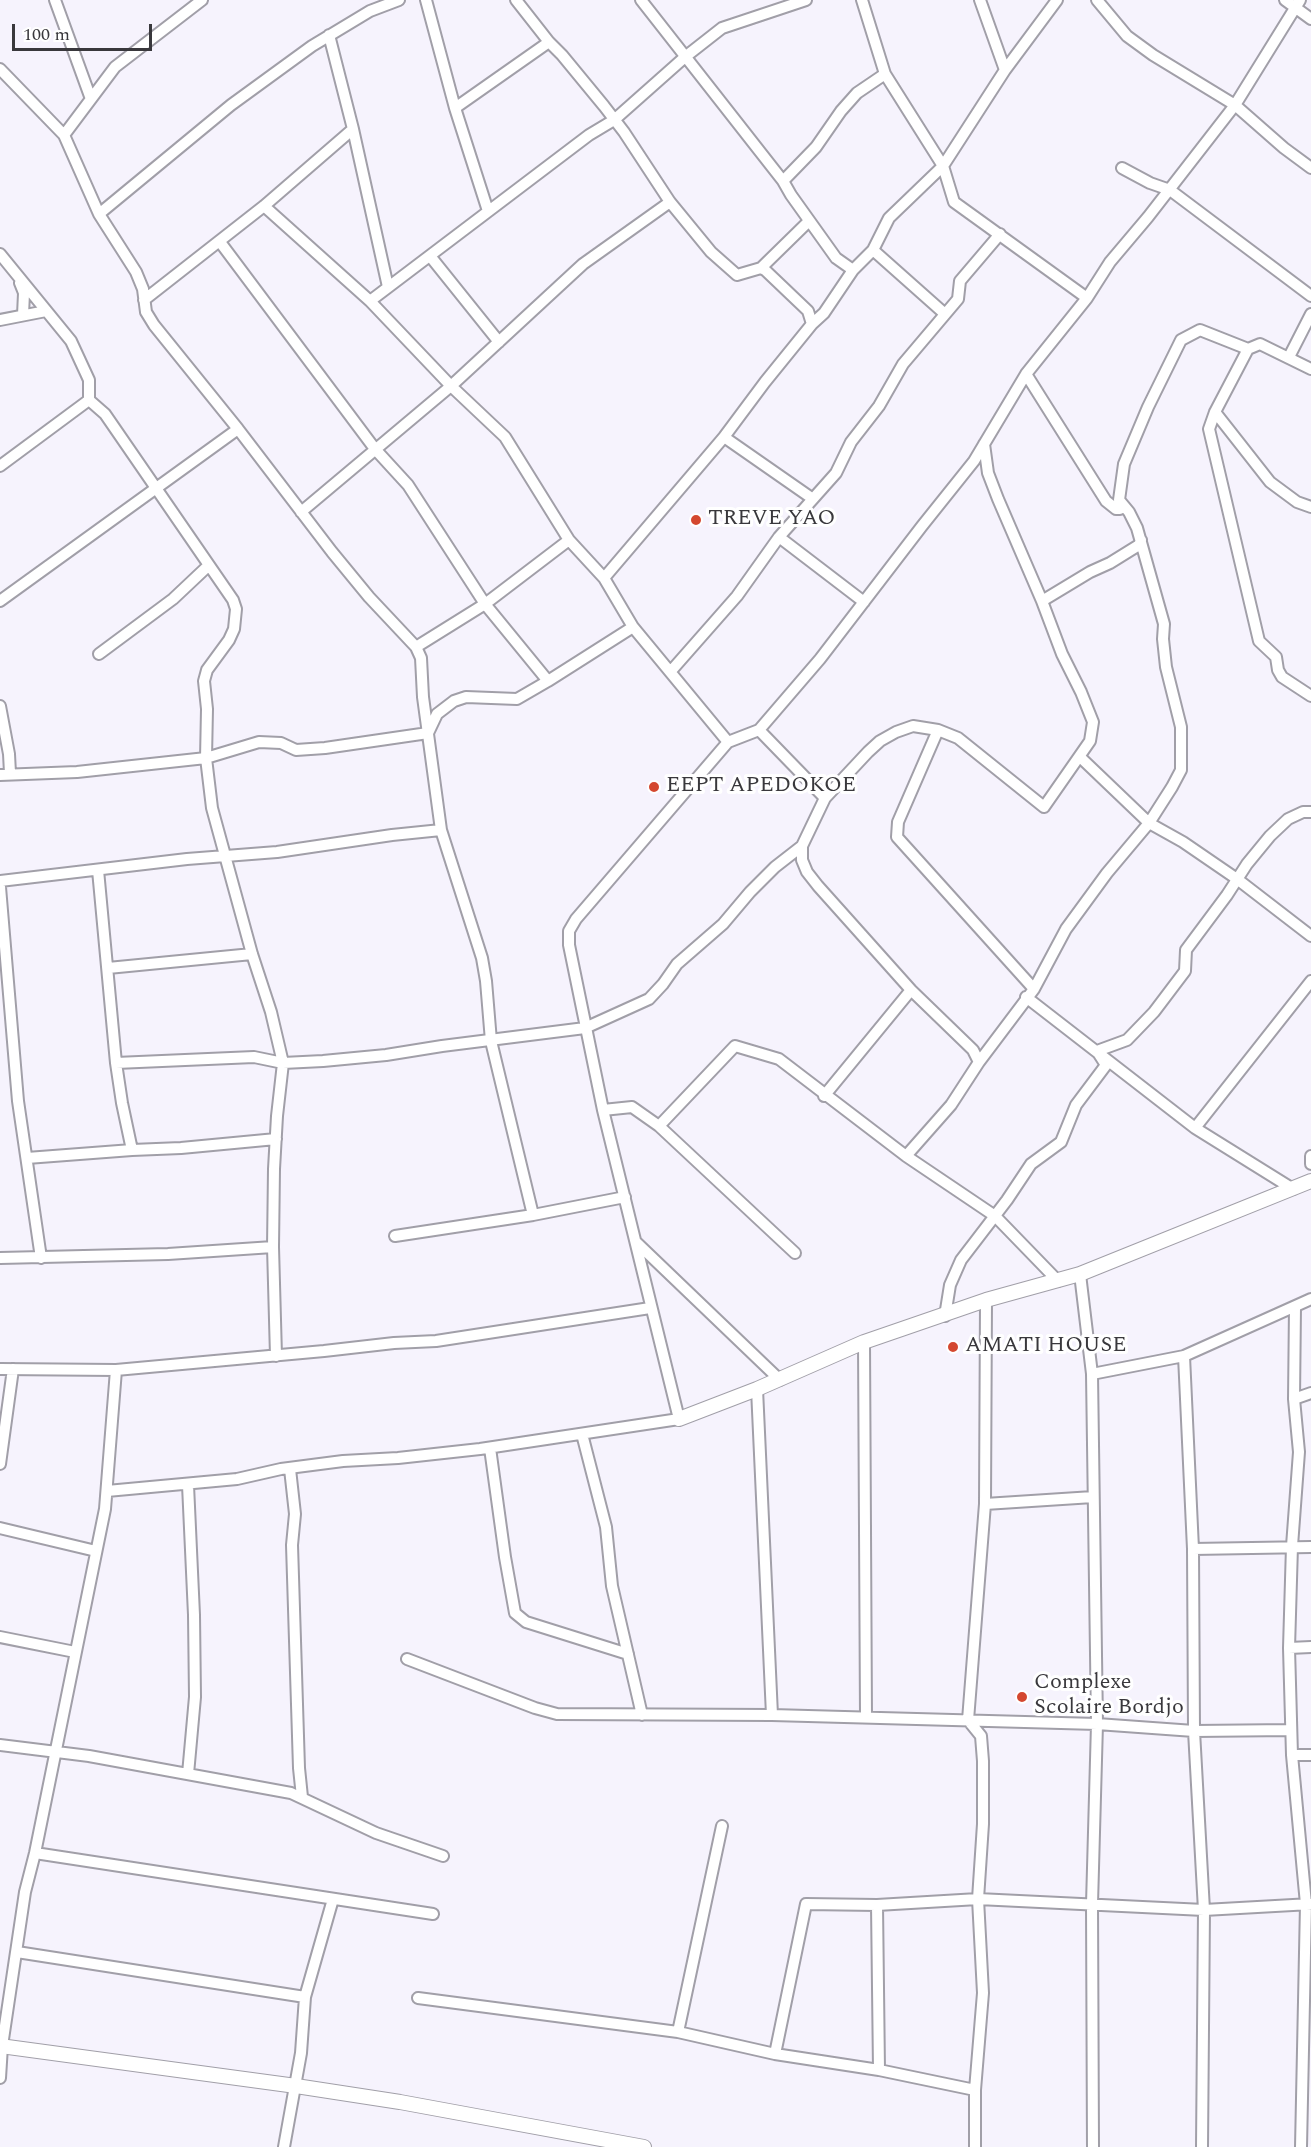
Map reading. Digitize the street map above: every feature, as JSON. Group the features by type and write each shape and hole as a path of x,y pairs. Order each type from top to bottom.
{"street":[{"path":"55,0 91,99"},
{"path":"64,135 115,67 202,0"},
{"path":"99,214 231,105 329,35 370,11 399,0"},
{"path":"426,0 455,108 488,211"},
{"path":"516,0 614,120 670,202 711,252 733,273 742,275 761,268 809,221"},
{"path":"641,0 783,180 836,258 853,270"},
{"path":"370,301 589,135 614,120 685,57 722,28 806,0"},
{"path":"862,0 885,74 943,166 954,202 1087,298"},
{"path":"980,0 1005,70"},
{"path":"604,578 724,437 812,324 824,313 853,270 873,250 889,218 943,166 1005,70 1057,0"},
{"path":"1097,0 1127,36 1153,55 1235,105 1284,148 1311,168"},
{"path":"1285,0 1298,4 1311,19"},
{"path":"679,1419 603,1110 569,945 569,931 728,742 759,730 820,659 975,461 1026,374 1087,298 1110,262 1170,190 1235,105 1298,4"},
{"path":"329,35 353,129 388,287"},
{"path":"455,108 549,42"},
{"path":"0,69 64,135 99,214 136,272 143,289 146,312 154,325 369,597 416,647 420,658 441,830 482,958 490,1041 533,1215"},
{"path":"783,180 816,147 856,93 885,74"},
{"path":"144,300 264,206 353,129"},
{"path":"1122,168 1150,183 1170,190 1311,296"},
{"path":"301,512 452,386 583,264 670,202"},
{"path":"264,206 370,301 505,437 569,540 604,578 633,627 728,742"},
{"path":"671,671 737,596 779,537 836,473 851,442 879,406 903,364 957,299 960,281 1000,234"},
{"path":"220,242 375,449 408,485 485,604 548,681"},
{"path":"873,250 945,314"},
{"path":"0,254 70,341 81,359 90,380 89,400"},
{"path":"429,256 499,342"},
{"path":"761,268 808,311 812,324"},
{"path":"19,279 24,293 23,315"},
{"path":"0,320 46,311"},
{"path":"1288,357 1311,314"},
{"path":"1026,374 1106,501 1116,509 1120,509 1123,506 1119,500 1124,464 1148,407 1181,340 1200,330 1248,349"},
{"path":"1311,369 1260,344 1248,349 1215,412 1209,429 1258,641 1276,657 1278,670 1282,677 1311,696"},
{"path":"0,466 89,400"},
{"path":"89,400 105,414 233,600 236,609 234,629 229,640 207,670 204,681 207,709 206,758 212,808 224,856 271,1012 283,1063 276,1139 273,1247 276,1356"},
{"path":"1215,412 1270,482 1297,502 1311,507"},
{"path":"0,601 238,429"},
{"path":"724,437 813,499"},
{"path":"979,1062 973,1050 911,990 807,872 802,860 802,846 825,798 880,741 896,732 913,726 938,730 958,738 1044,807 1090,741 1093,722 1062,654 988,473 984,444"},
{"path":"906,1156 951,1105 979,1062 1030,993 1075,916 1149,823 1181,770 1181,727 1166,667 1164,624 1141,540 1129,512 1119,500"},
{"path":"779,537 864,602"},
{"path":"416,647 485,604 569,540"},
{"path":"1042,601 1110,563 1139,545 1141,540"},
{"path":"99,654 173,599 208,566"},
{"path":"428,733 437,714 454,701 466,697 517,699 633,627"},
{"path":"0,706 9,754 5,774 77,771 206,758 259,742 281,743 296,750 428,733"},
{"path":"759,730 825,798"},
{"path":"938,730 898,822 897,837 1030,993 1096,1052 1195,1128 1293,1189"},
{"path":"1080,757 1149,823 1183,842 1237,879 1311,936"},
{"path":"1096,1052 1127,1040 1164,1000 1185,971 1186,950 1264,842 1299,813 1311,812"},
{"path":"0,881 277,852 441,830"},
{"path":"116,1064 254,1057 283,1063 386,1055 585,1028 649,999 677,964 723,924 775,867 802,846"},
{"path":"98,870 116,1064 132,1150"},
{"path":"0,887 18,1101 41,1258"},
{"path":"108,968 252,954"},
{"path":"1195,1128 1311,981"},
{"path":"824,1096 911,990"},
{"path":"659,1126 735,1046 779,1059 824,1096 906,1156 995,1216 1058,1281"},
{"path":"945,1316 950,1285 961,1260 1031,1164 1061,1142 1076,1105 1106,1065 1096,1052"},
{"path":"603,1110 632,1107 659,1126 795,1253"},
{"path":"27,1158 276,1139"},
{"path":"1311,1156 1311,1164"},
{"path":"107,1491 237,1479 310,1464 398,1458 490,1448 679,1419 780,1380 864,1342 986,1300 1080,1274 1311,1181"},
{"path":"395,1236 533,1215 625,1197"},
{"path":"636,1242 780,1380"},
{"path":"0,1258 168,1254 273,1247"},
{"path":"1080,1274 1092,1374 1097,1724 1092,1904 1093,2147"},
{"path":"1092,1374 1184,1356 1311,1299"},
{"path":"975,2147 975,2090 983,1993 978,1899 983,1824 983,1761 981,1736 968,1720 985,1504 986,1300"},
{"path":"1295,1307 1294,1400 1299,1452 1292,1546 1289,1648 1292,1755 1309,1904 1301,2147"},
{"path":"0,1369 116,1370 276,1356 394,1343 445,1340 650,1308"},
{"path":"864,1342 866,1717"},
{"path":"1184,1356 1193,1549 1194,1731 1204,1910 1202,2147"},
{"path":"0,1464 13,1369"},
{"path":"0,2078 1,2046 25,1892 35,1853 107,1491 116,1370"},
{"path":"758,1389 772,1715"},
{"path":"1294,1400 1311,1393"},
{"path":"582,1434 606,1527 612,1586 642,1715"},
{"path":"490,1448 515,1613 526,1622 628,1654"},
{"path":"1299,1452 1311,1451"},
{"path":"290,1469 295,1514 292,1545 295,1586 297,1732 302,1797"},
{"path":"188,1485 195,1689 188,1774"},
{"path":"985,1504 1093,1497"},
{"path":"0,1528 96,1551"},
{"path":"1193,1549 1311,1547"},
{"path":"0,1637 75,1652"},
{"path":"1289,1648 1311,1647"},
{"path":"407,1659 546,1712 557,1714 866,1717 1097,1724 1194,1731 1291,1730"},
{"path":"0,1746 89,1756 282,1791 302,1797 370,1830 443,1856"},
{"path":"1292,1755 1311,1755"},
{"path":"678,2032 722,1826"},
{"path":"35,1853 434,1914"},
{"path":"284,2147 296,2086 305,1997 333,1899"},
{"path":"775,2054 806,1904 878,1905 978,1899 1204,1910 1309,1904"},
{"path":"878,1905 879,2070"},
{"path":"17,1952 305,1997"},
{"path":"418,1998 678,2032 775,2054 879,2070 975,2090"},
{"path":"1,2046 400,2102 644,2147"}],"place":[{"name":"TREVE YAO","path":"696,520"},
{"name":"EEPT APEDOKOE","path":"654,787"},
{"name":"AMATI HOUSE","path":"953,1347"},
{"name":"Complexe Scolaire Bordjo","path":"1022,1697"}]}
